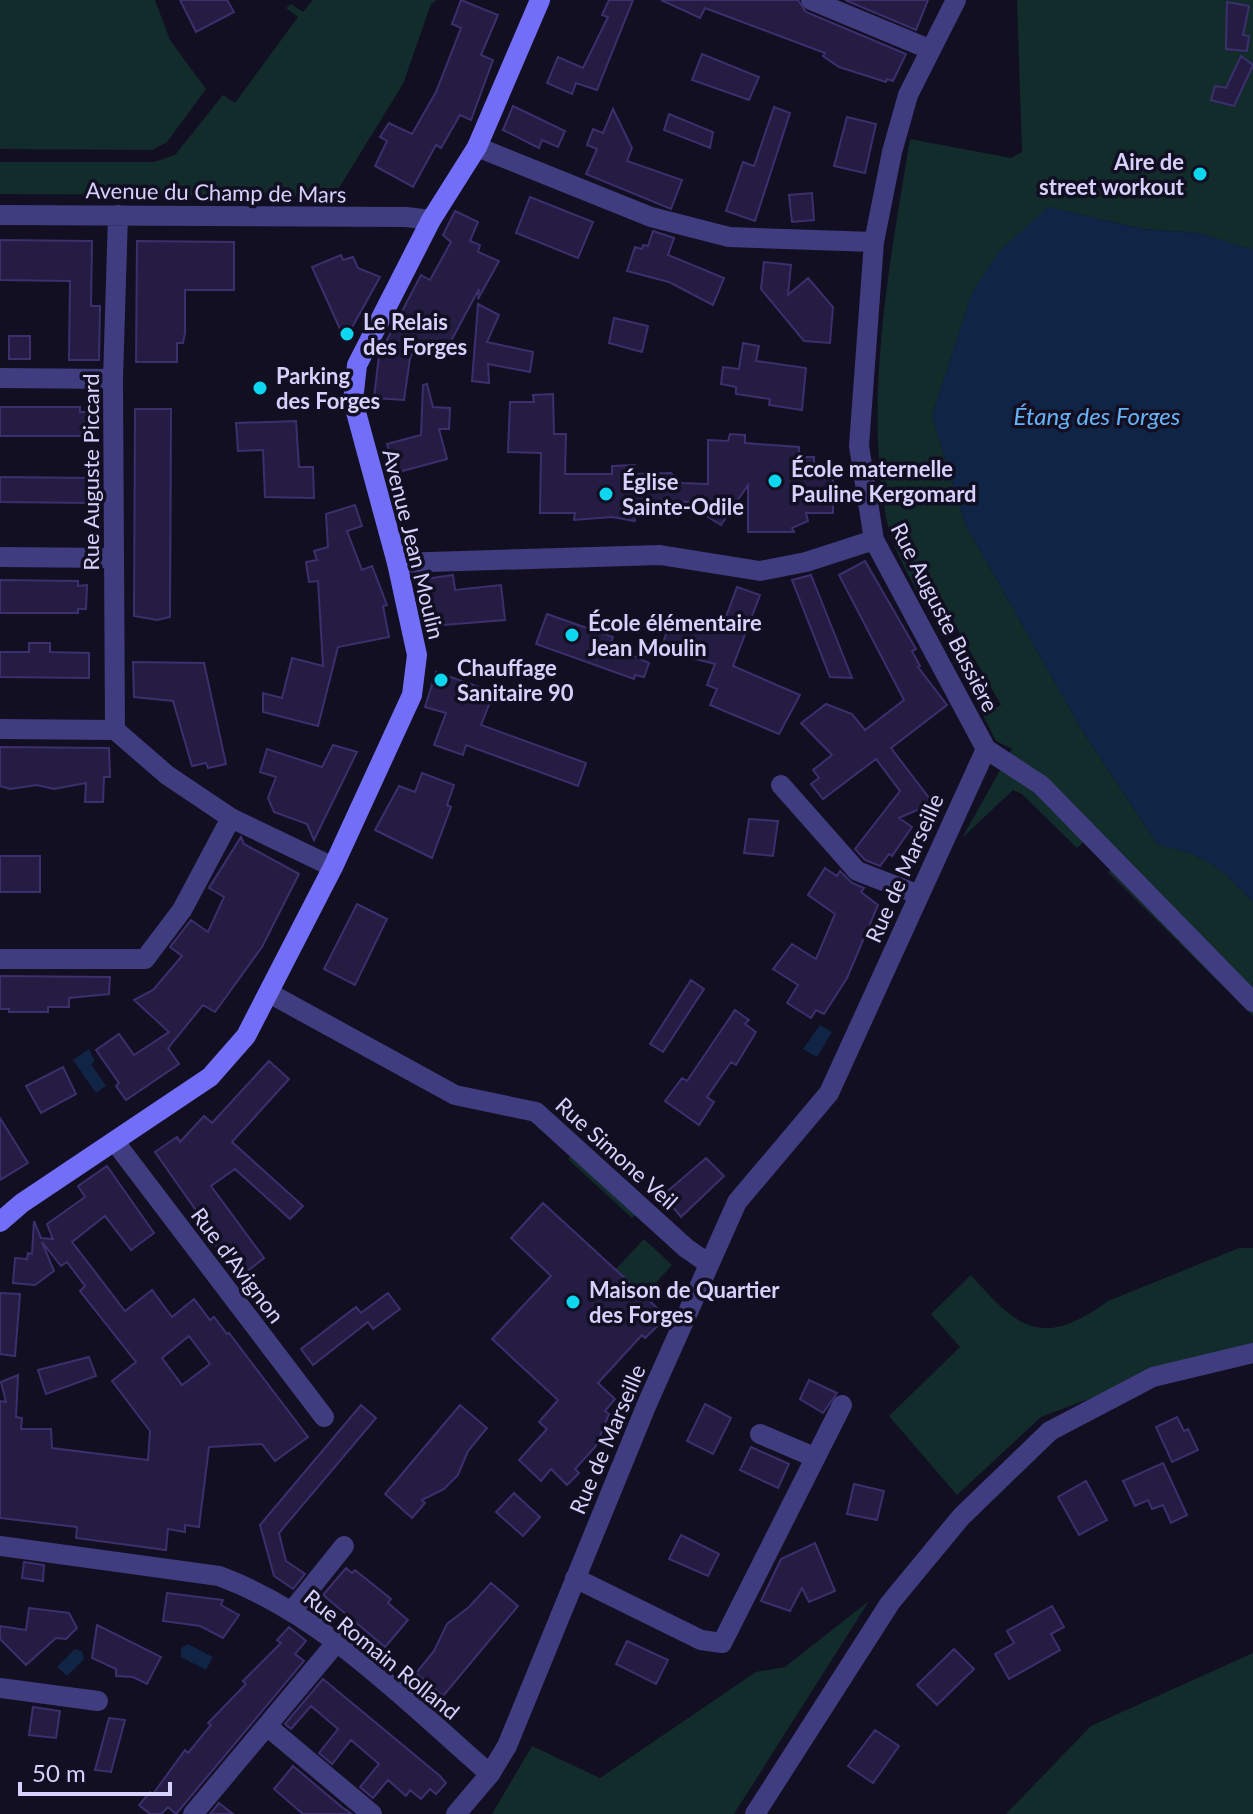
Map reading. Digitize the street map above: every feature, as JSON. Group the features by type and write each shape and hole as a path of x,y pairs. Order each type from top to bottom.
{"main road":[{"name":"Avenue Jean Moulin","path":"0,1222 22,1203 210,1077 246,1036 333,867 412,695 417,655 353,391 358,360 431,220 477,147 540,0"}],"street":[{"path":"811,0 929,49"},
{"name":"Rue Auguste Bussière","path":"956,0 929,49 898,130 874,242 859,446 874,540 986,749 1041,785 1253,1002"},
{"path":"477,147 651,217 729,237 874,242"},
{"name":"Avenue du Champ de Mars","path":"0,215 406,217 431,220"},
{"name":"Rue Auguste Piccard","path":"115,730 113,379 118,215"},
{"path":"0,378 113,379"},
{"path":"397,563 660,555 760,571 806,562 874,540"},
{"path":"0,557 113,558"},
{"path":"0,729 115,730 167,775 231,818 333,867"},
{"name":"Rue de Marseille","path":"456,1814 490,1774 507,1746 575,1578 737,1202 829,1093 854,1045 917,894 986,749"},
{"path":"781,785 857,871 917,894"},
{"path":"0,959 145,959 182,910 231,818"},
{"name":"Rue Simone Veil","path":"269,993 455,1095 536,1112 686,1248 709,1264"},
{"name":"Rue d'Avignon","path":"115,1142 324,1417"},
{"path":"755,1814 890,1603 961,1517 1050,1431 1153,1377 1253,1353"},
{"path":"575,1578 701,1640 722,1643 842,1405"},
{"path":"760,1434 814,1457"},
{"name":"Rue Romain Rolland","path":"0,1546 219,1576 248,1586 292,1611 336,1643 490,1774"},
{"path":"292,1611 344,1546"},
{"path":"193,1814 336,1643"},
{"path":"0,1688 98,1701"},
{"path":"267,1726 372,1814"}],"green space":[{"path":"0,0 155,0 170,40 206,89 167,142 152,150 0,149"},
{"path":"313,0 437,0 431,4 403,84 334,196 0,194 0,162 154,162 175,155 223,95 235,103 298,17 286,8 291,4 303,12"},
{"path":"1017,0 1253,0 1253,250 1198,233 1143,229 1048,207 972,293 932,416 965,524 1082,730 1158,845 1189,853 1211,864 1253,902 1253,1016 1108,872 1112,868 1085,841 1077,848 1022,794 1013,790 962,838 1012,749 996,741 983,715 1001,705 943,604 929,611 899,557 887,522 880,476 878,379 888,282 910,139 1011,158 1022,152"},
{"path":"572,1154 637,1213 632,1218 568,1159"},
{"path":"644,1239 672,1265 644,1296 615,1270"},
{"path":"1239,1248 1253,1248 1253,1348 1176,1366 1041,1417 957,1495 889,1416 960,1347 931,1314 971,1275 1003,1309 1018,1320 1048,1328 1066,1325 1108,1301"},
{"path":"869,1601 734,1814 492,1814 532,1746 600,1778 756,1672 785,1667"},
{"path":"1253,1653 1253,1814 1006,1814 1091,1726"}],"water":[{"name":"Étang des Forges","path":"1048,207 1143,229 1198,233 1253,250 1253,902 1231,879 1201,858 1158,845 1082,730 965,524 932,416 972,293 999,251"},
{"path":"820,1025 832,1032 817,1057 803,1049"},
{"path":"89,1049 95,1061 91,1064 106,1086 96,1093 73,1060"},
{"path":"188,1644 213,1657 206,1670 181,1657 181,1648"},
{"path":"75,1649 82,1651 84,1659 67,1676 57,1667"}],"building":[{"path":"180,0 227,0 234,12 196,32"},
{"path":"461,0 498,15 481,55 493,60 471,120 460,115 441,148 436,145 413,187 375,166 387,141 380,137 389,123 412,134 436,92 461,28 452,24"},
{"path":"609,0 633,0 597,90 576,83 572,94 547,83 558,57 583,68 608,17 602,15"},
{"path":"661,0 798,0 806,12 906,54 893,81 887,79 886,82 839,67 823,56 825,53 705,8 700,18"},
{"path":"845,0 928,0 916,30"},
{"path":"1227,2 1249,6 1243,35 1249,36 1247,51 1226,49"},
{"path":"702,54 759,77 749,100 692,80"},
{"path":"1241,56 1253,65 1234,106 1211,100 1215,86 1226,88"},
{"path":"513,106 565,131 558,147 542,140 539,148 503,130"},
{"path":"774,107 790,113 755,221 726,211 743,162 754,166"},
{"path":"613,109 632,148 627,161 682,180 671,209 586,174 597,149 587,145 593,129 603,133"},
{"path":"669,114 713,132 710,148 664,130"},
{"path":"847,117 876,124 865,173 834,166"},
{"path":"812,193 814,220 792,222 789,195"},
{"path":"530,197 593,222 578,258 516,233"},
{"path":"455,211 478,222 470,241 480,245 478,252 499,261 478,299 479,289 445,352 418,344 410,358 404,400 374,398 379,355 421,275 430,280 451,242 443,235"},
{"path":"653,231 674,238 668,255 724,278 713,305 669,282 627,271 635,247 642,249 643,245 648,246"},
{"path":"0,240 92,241 91,306 100,306 99,360 69,360 70,281 0,280"},
{"path":"137,241 234,242 234,290 185,290 185,333 183,343 177,343 177,362 136,362"},
{"path":"341,255 343,260 353,257 358,268 380,277 345,340 312,267"},
{"path":"764,262 791,265 788,295 808,278 833,307 830,343 804,341 761,289"},
{"path":"478,304 499,315 487,342 533,352 530,372 488,364 489,383 472,381"},
{"path":"614,318 648,326 642,352 609,343"},
{"path":"9,336 30,336 30,359 9,359"},
{"path":"743,343 759,346 756,361 806,368 802,410 769,405 770,399 736,394 736,387 721,384 723,367 739,369"},
{"path":"427,384 433,407 450,408 449,429 439,429 447,459 395,473 387,444 421,435 423,385"},
{"path":"553,394 554,434 566,434 565,474 612,474 612,466 635,465 635,474 671,473 682,483 708,484 708,440 728,441 730,434 745,435 745,443 799,447 799,457 814,457 814,473 824,473 824,479 833,479 833,513 806,513 808,521 792,528 794,532 748,532 748,485 721,525 708,517 708,501 680,502 672,514 634,513 635,521 612,517 574,520 575,513 540,513 541,453 508,452 510,402 534,402 533,395"},
{"path":"0,407 80,407 80,412 88,412 88,436 0,436"},
{"path":"135,409 171,409 170,617 157,620 134,616"},
{"path":"296,421 299,467 313,467 314,498 265,497 263,450 238,451 236,423"},
{"path":"0,477 90,478 90,503 0,502"},
{"path":"355,505 362,526 347,531 362,570 372,566 387,605 383,606 389,637 338,647 318,726 263,712 263,693 282,698 292,658 323,666 318,581 309,582 306,562 317,560 314,551 328,547 326,514"},
{"path":"865,561 916,649 912,651 918,667 947,705 891,748 933,803 899,818 912,827 892,856 889,854 880,866 865,860 855,849 900,791 876,759 823,799 811,784 819,778 813,770 832,755 801,723 826,704 852,714 865,730 904,700 839,575"},
{"path":"453,575 455,590 501,585 505,620 431,626 425,579"},
{"path":"811,575 852,678 830,677 792,580"},
{"path":"0,580 78,581 78,586 87,585 86,609 78,609 78,613 0,613"},
{"path":"737,587 760,595 733,666 800,695 779,734 710,705 717,689 707,685 715,664 661,650 671,618 721,630"},
{"path":"547,614 613,637 610,645 649,663 644,677 635,675 634,679 536,644"},
{"path":"29,643 50,643 50,652 89,653 89,678 0,677 0,652 29,652"},
{"path":"133,662 204,663 226,764 208,768 206,763 192,766 173,701 134,697"},
{"path":"436,672 494,692 481,725 586,763 578,786 466,745 463,755 434,745 446,713 425,707"},
{"path":"333,745 357,752 314,840 307,824 274,812 268,798 276,777 260,772 267,749 322,767"},
{"path":"0,747 109,748 110,777 104,777 103,802 85,802 86,783 54,789 37,785 10,789 0,786"},
{"path":"422,773 454,785 447,805 451,807 432,858 375,830 399,786 415,792"},
{"path":"749,819 778,821 773,856 744,853"},
{"path":"241,837 244,844 299,874 262,947 215,1012 203,1005 168,1048 179,1064 126,1100 116,1086 119,1083 96,1050 119,1034 134,1055 169,1032 134,1000 153,990 182,956 170,947 191,920 208,932 224,897 209,888"},
{"path":"0,856 40,856 40,892 0,892"},
{"path":"825,868 837,876 840,871 852,883 864,888 861,892 878,905 847,978 824,1014 816,1010 811,1018 787,1003 798,985 773,969 792,944 816,959 835,914 808,895"},
{"path":"357,904 387,919 355,985 324,969"},
{"path":"0,976 110,977 109,994 69,998 69,1007 48,1007 48,1012 9,1012 9,1009 0,1009"},
{"path":"691,980 704,989 663,1052 650,1044"},
{"path":"735,1010 749,1020 745,1024 756,1032 736,1065 731,1062 707,1097 714,1102 699,1125 665,1101 682,1078 687,1081"},
{"path":"269,1061 289,1079 232,1142 303,1206 290,1219 235,1169 211,1186 264,1258 240,1277 205,1232 209,1229 155,1152 177,1137 180,1142 204,1116 212,1123"},
{"path":"63,1067 76,1094 41,1113 26,1086"},
{"path":"0,1118 28,1163 0,1180"},
{"path":"706,1158 724,1176 681,1217 663,1195"},
{"path":"107,1166 154,1233 131,1250 105,1216 72,1242 125,1311 152,1290 172,1317 194,1299 210,1320 214,1317 229,1333 308,1437 275,1461 262,1444 209,1447 199,1527 185,1525 185,1532 168,1529 166,1550 76,1538 77,1527 0,1518 0,1401 6,1402 1,1382 18,1375 16,1417 22,1418 21,1429 51,1429 52,1448 148,1460 150,1431 112,1381 136,1362 80,1291 85,1286 67,1262 61,1266 42,1242 54,1271 35,1285 13,1283 15,1258 27,1259 28,1253 32,1254 34,1221 41,1238 53,1239 47,1224 85,1197 78,1186","holes":["189,1336 210,1364 182,1385 162,1358"]},
{"path":"543,1203 667,1317 645,1338 642,1335 598,1383 615,1399 605,1411 609,1414 596,1446 575,1469 579,1473 567,1485 551,1469 541,1481 519,1460 547,1429 539,1422 558,1400 492,1339 551,1276 511,1238"},
{"path":"0,1293 20,1294 15,1356 0,1354"},
{"path":"388,1293 400,1309 373,1329 368,1322 313,1365 301,1349 356,1307 361,1313"},
{"path":"89,1357 96,1376 46,1394 38,1370"},
{"path":"809,1380 837,1393 823,1413 800,1399"},
{"path":"705,1404 731,1418 713,1454 687,1441"},
{"path":"361,1405 376,1418 279,1533 286,1561 305,1574 293,1589 274,1576 260,1525"},
{"path":"460,1405 487,1428 468,1451 458,1475 444,1489 422,1500 425,1503 412,1518 385,1494"},
{"path":"1177,1417 1184,1431 1188,1429 1198,1450 1172,1462 1156,1427"},
{"path":"751,1447 789,1464 778,1488 740,1470"},
{"path":"1163,1463 1187,1515 1171,1523 1163,1505 1152,1509 1148,1500 1135,1506 1123,1481"},
{"path":"1086,1481 1107,1520 1079,1535 1058,1497"},
{"path":"854,1484 884,1491 877,1520 847,1514"},
{"path":"514,1493 540,1517 523,1536 496,1512"},
{"path":"681,1535 719,1554 708,1576 669,1559"},
{"path":"815,1543 835,1591 809,1602 802,1588 790,1611 761,1601 781,1559"},
{"path":"24,1562 44,1565 43,1581 22,1578"},
{"path":"346,1568 352,1573 355,1570 391,1599 388,1603 408,1620 385,1647 323,1595"},
{"path":"491,1583 518,1606 443,1696 416,1673 434,1651 447,1624 469,1607"},
{"path":"167,1593 223,1600 221,1605 239,1615 223,1638 200,1626 163,1621"},
{"path":"1052,1606 1064,1627 1051,1634 1060,1650 1009,1679 995,1654 1014,1643 1007,1631"},
{"path":"29,1608 69,1613 77,1628 66,1639 56,1638 26,1665 0,1639 0,1626 26,1630"},
{"path":"97,1625 161,1657 147,1684 133,1677 116,1676 116,1669 92,1658"},
{"path":"289,1627 306,1641 295,1654 304,1661 176,1814 168,1807 161,1814 150,1814 139,1805 150,1792 153,1794 185,1750 188,1753 211,1725 208,1723 246,1684 243,1681 281,1643 277,1640"},
{"path":"627,1641 668,1660 656,1684 616,1664"},
{"path":"954,1649 974,1669 937,1705 917,1685"},
{"path":"323,1679 440,1776 446,1783 436,1794 430,1789 421,1799 410,1790 406,1796 388,1780 373,1798 360,1787 379,1764 351,1740 332,1764 319,1753 338,1729 311,1706 291,1729 285,1724"},
{"path":"33,1707 60,1711 56,1738 29,1735"},
{"path":"109,1718 125,1720 111,1772 95,1770"},
{"path":"875,1730 899,1746 873,1783 848,1766"},
{"path":"293,1766 352,1814 303,1814 274,1789"},
{"path":"219,1803 233,1814 210,1814"}],"place":[{"name":"Aire de street workout","path":"1200,174"},
{"name":"Le Relais des Forges","path":"347,334"},
{"name":"Parking des Forges","path":"260,388"},
{"name":"École maternelle Pauline Kergomard","path":"775,481"},
{"name":"Église Sainte-Odile","path":"606,494"},
{"name":"École élémentaire Jean Moulin","path":"572,635"},
{"name":"Chauffage Sanitaire 90","path":"441,680"},
{"name":"Maison de Quartier des Forges","path":"573,1302"}]}
